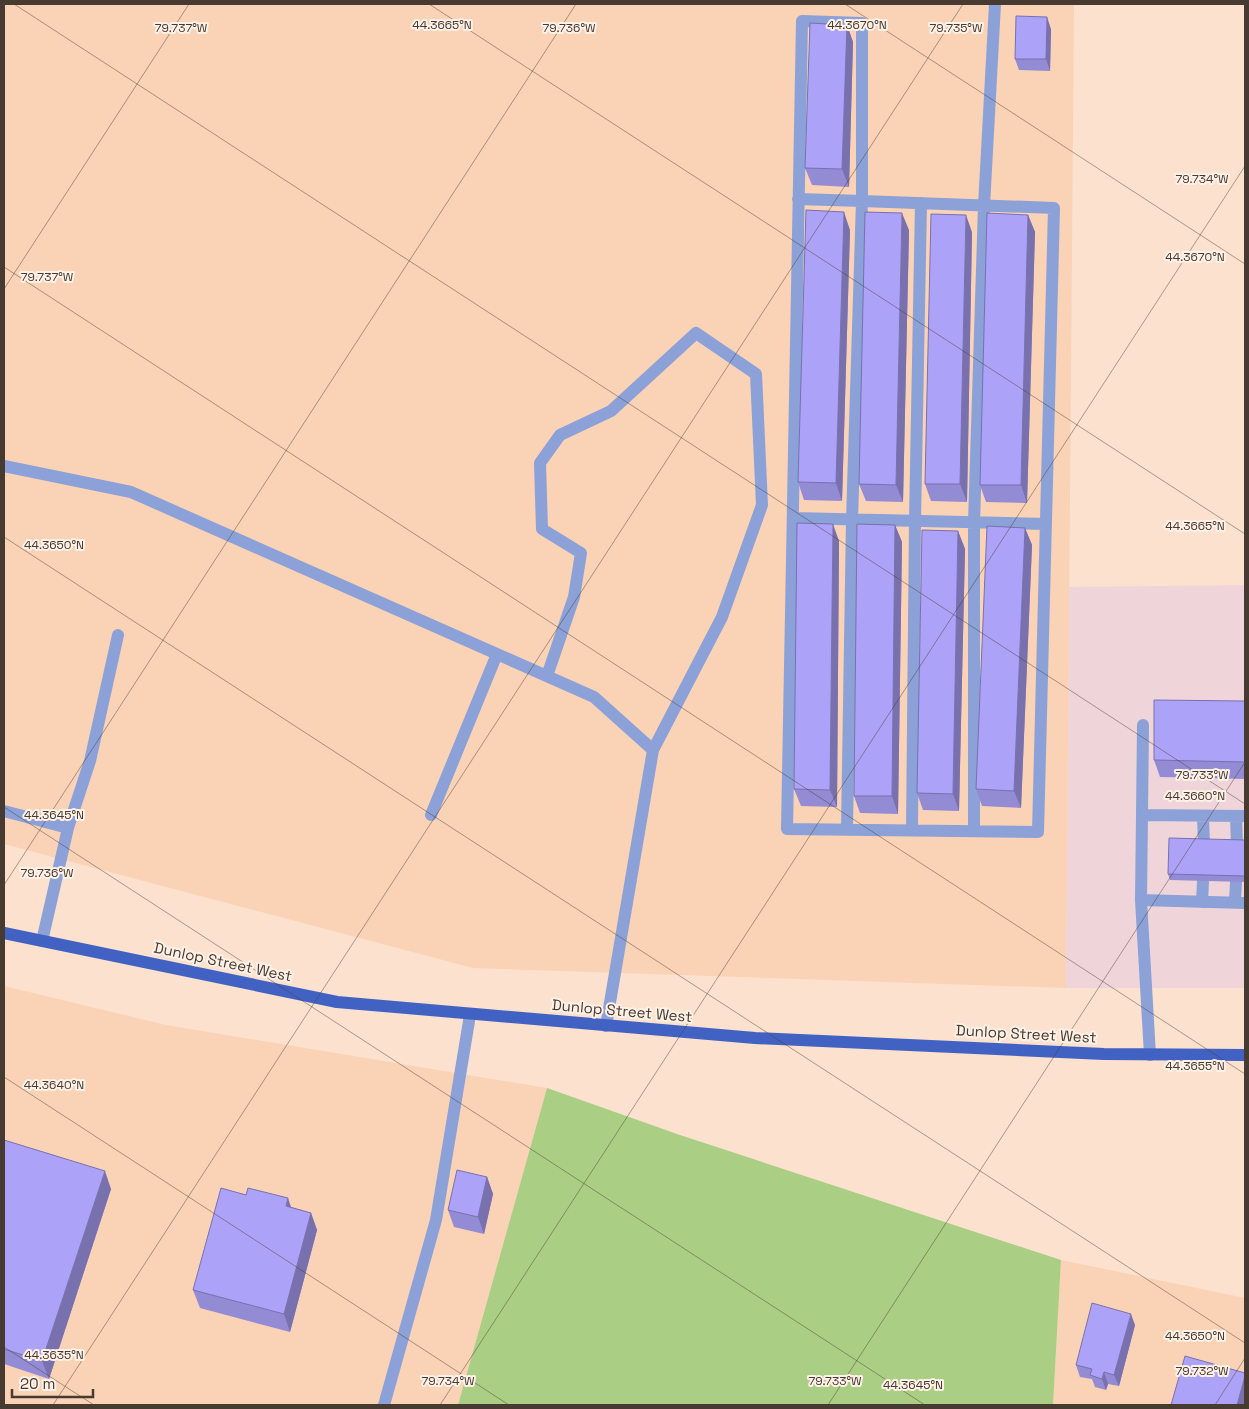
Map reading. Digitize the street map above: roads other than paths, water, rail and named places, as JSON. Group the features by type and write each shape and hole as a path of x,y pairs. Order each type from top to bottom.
{"main road":[{"name":"Dunlop Street West","path":"4,933 337,1002 470,1015 755,1038 1150,1055 1245,1055"}],"lane":[{"path":"974,831 974,523 984,206 995,4"},
{"path":"798,199 862,201 921,203 984,206 1054,208 1038,832 847,829 788,828 798,199 802,21 862,23 862,201 852,520 847,829"},
{"path":"912,830 921,203"},
{"path":"547,676 574,597 581,552 542,528 540,463 560,435 611,411 696,333 756,374 762,505 722,617 653,750 606,1026"},
{"path":"4,466 131,492 594,697 653,750"},
{"path":"793,518 1046,524"},
{"path":"42,941 68,828 90,761 118,635"},
{"path":"431,815 497,654"},
{"path":"1144,724 1141,900 1150,1055"},
{"path":"4,811 68,828"},
{"path":"1142,815 1240,816 1237,846"},
{"path":"1203,816 1204,845"},
{"path":"1202,902 1203,881"},
{"path":"1141,900 1240,903 1236,882"},
{"path":"384,1405 436,1220 470,1015"}]}
